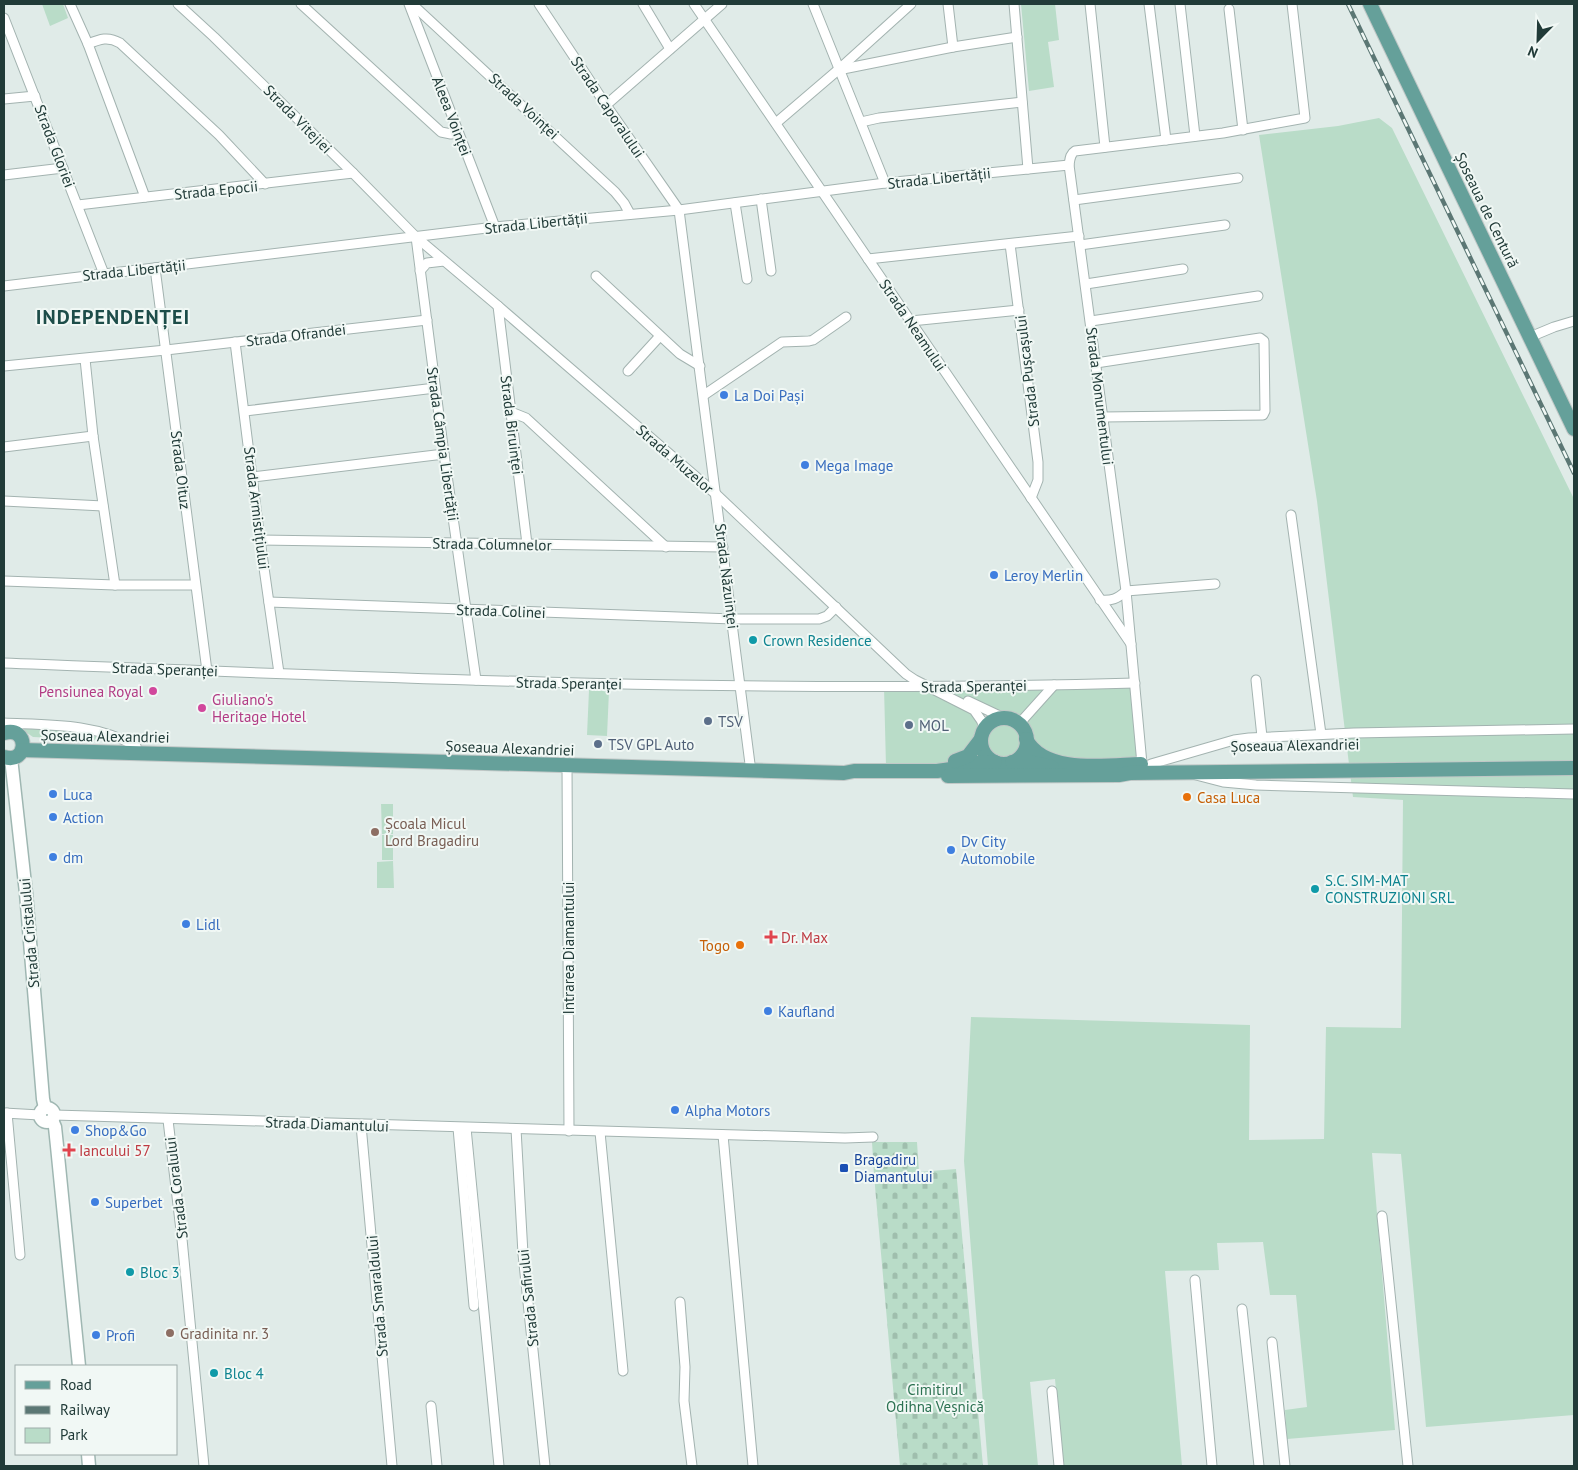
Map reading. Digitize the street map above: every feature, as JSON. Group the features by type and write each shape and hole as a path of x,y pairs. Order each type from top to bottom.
{"main road":[{"name":"Șoseaua de Centură","path":"1370,4 1574,430"},
{"path":"1012,762 1023,753 1026,739 1025,734 1019,724 1009,719 1004,718 990,723 983,734 984,753 995,762 1000,763 1030,762 1063,769 1119,770 1130,773"},
{"path":"4,733 16,734 15,752"},
{"name":"Șoseaua Alexandriei","path":"15,752 136,746 845,766 947,763 962,760 968,756 983,734"},
{"name":"Șoseaua Alexandriei","path":"1026,739 1031,748 1040,756 1062,764 1574,758"},
{"name":"Șoseaua Alexandriei","path":"15,752 844,773 854,771 937,771 975,763 995,762"},
{"name":"Șoseaua Alexandriei","path":"1130,773 1574,768"},
{"path":"844,773 864,776 1119,776 1130,773"}],"street":[{"path":"70,4 88,44 145,197"},
{"name":"Strada Vitejiei","path":"178,4 214,36 416,237"},
{"path":"301,4 441,132 445,134 458,133"},
{"name":"Aleea Voinței","path":"410,4 495,228"},
{"name":"Strada Voinței","path":"410,4 615,192 630,214"},
{"name":"Strada Caporalului","path":"539,4 679,210"},
{"path":"643,4 670,49"},
{"name":"Strada Neamului","path":"694,4 1132,647"},
{"path":"606,105 722,4"},
{"path":"813,4 838,70 886,183"},
{"path":"776,123 911,4"},
{"path":"948,4 953,47"},
{"path":"1014,4 1028,169"},
{"path":"1090,4 1105,147 1243,130 1305,118 1292,4"},
{"path":"1149,4 1166,140"},
{"path":"1180,4 1195,136"},
{"path":"1229,9 1243,130"},
{"name":"Strada Gloriei","path":"4,18 7,34 36,96 104,274"},
{"path":"838,70 953,47 1017,37"},
{"path":"88,44 104,38 120,43 219,135 265,184"},
{"path":"4,99 36,96"},
{"path":"861,122 879,118 1022,102"},
{"name":"Strada Monumentului","path":"1105,147 1075,151 1072,153 1069,165 1126,591 1135,683 1146,764"},
{"name":"Strada Libertății","path":"4,286 495,228 679,210 886,183 1069,165"},
{"path":"4,174 63,168"},
{"name":"Strada Epocii","path":"78,205 353,173"},
{"path":"1074,200 1238,178"},
{"path":"761,200 771,271"},
{"path":"736,203 747,279"},
{"name":"Strada Năzuinței","path":"679,210 733,619 750,764"},
{"path":"868,259 1225,225"},
{"name":"Strada Muzelor","path":"416,237 717,495 906,674 928,687"},
{"name":"Strada Câmpia Libertății","path":"416,237 476,680"},
{"name":"Strada Pușcașului","path":"1010,244 1038,462 1038,480 1032,498"},
{"path":"420,271 427,264 444,261"},
{"name":"Strada Oituz","path":"154,268 206,671"},
{"path":"1086,284 1183,269"},
{"path":"596,276 680,354 700,366"},
{"path":"1091,321 1258,296"},
{"name":"Strada Biruinței","path":"498,306 527,544"},
{"path":"911,321 1019,310"},
{"path":"704,395 782,342 813,340 846,317"},
{"name":"Strada Ofrandei","path":"4,366 85,359 427,320"},
{"path":"1530,337 1574,321"},
{"path":"628,371 660,336"},
{"path":"1096,363 1260,338 1264,341 1265,411 1262,415 1103,417"},
{"name":"Strada Armistițiului","path":"235,342 279,673"},
{"path":"85,359 93,436 115,585"},
{"path":"245,411 435,388"},
{"path":"511,412 526,418 666,546"},
{"path":"4,447 93,436"},
{"path":"253,477 444,454"},
{"path":"4,501 103,506"},
{"path":"1291,515 1321,734"},
{"name":"Strada Columnelor","path":"260,540 723,547"},
{"path":"4,581 115,585 196,585"},
{"path":"1100,600 1111,601 1119,598 1126,591 1215,584"},
{"name":"Strada Colinei","path":"269,602 733,619 819,620 836,607"},
{"name":"Strada Speranței","path":"4,663 476,680 740,687 928,687 1135,683"},
{"path":"1256,680 1262,737"},
{"path":"1019,724 1054,685"},
{"path":"928,687 950,692 1004,718"},
{"path":"928,687 974,710 981,720 983,734"},
{"path":"4,723 70,725 89,728 136,746"},
{"path":"1146,764 1234,740 1262,737 1574,728"},
{"name":"Strada Cristalului","path":"15,752 43,1099 47,1116 55,1127 58,1146 75,1365"},
{"name":"Intrarea Diamantului","path":"567,766 569,1131"},
{"path":"1189,773 1207,779 1256,785 1574,794"},
{"path":"5,1113 20,1254"},
{"name":"Strada Diamantului","path":"5,1113 168,1120 600,1132 845,1138 873,1137"},
{"name":"Strada Coralului","path":"168,1120 182,1239 204,1466"},
{"name":"Strada Smaraldului","path":"361,1125 392,1466"},
{"path":"462,1128 474,1306"},
{"path":"462,1128 499,1466"},
{"name":"Strada Safirului","path":"516,1129 524,1254 545,1466"},
{"path":"600,1132 623,1371"},
{"path":"723,1135 753,1466"},
{"path":"1382,1216 1408,1466"},
{"name":"Strada Cristalului","path":"65,1240 79,1365"},
{"path":"1196,1280 1212,1466"},
{"path":"680,1302 685,1367 684,1401 692,1466"},
{"path":"1242,1309 1260,1466"},
{"path":"1272,1342 1285,1466"},
{"path":"1052,1391 1059,1466"},
{"path":"432,1406 437,1466"}],"green space":[{"path":"42,4 63,4 68,18 50,26"},
{"path":"1021,4 1055,4 1059,40 1048,42 1054,87 1029,91"},
{"path":"1379,118 1392,128 1574,499 1574,1415 1426,1427 1401,1154 1372,1153 1395,1430 1287,1439 1285,1410 1307,1407 1296,1295 1270,1295 1263,1242 1217,1243 1219,1270 1165,1271 1182,1466 1063,1466 1055,1379 1030,1382 1038,1466 988,1466 964,1161 971,1017 1250,1025 1249,1140 1324,1139 1326,1027 1401,1028 1403,800 1353,797 1317,501 1259,135 1338,126"},
{"path":"1135,683 1142,764 1079,765 1026,746 1016,758 1004,762 991,758 982,746 962,760 947,763 886,766 884,687","holes":["931,688 962,698 1002,718 984,728 968,707"]},
{"path":"589,690 609,691 607,736 587,735"},
{"path":"17,726 69,728 101,738 99,740 33,737"},
{"path":"381,804 393,804 393,834 382,834"},
{"path":"382,835 393,835 393,860 382,860"},
{"path":"393,861 394,888 377,888 377,862"},
{"name":"Cimitirul Odihna Veșnică","path":"872,1142 917,1142 919,1172 956,1169 983,1466 900,1466"}],"railway":[{"path":"1348,4 1574,473"}],"place":[{"name":"La Doi Pași","path":"724,395"},
{"name":"Mega Image","path":"805,465"},
{"name":"Leroy Merlin","path":"994,575"},
{"name":"Crown Residence","path":"753,640"},
{"name":"Pensiunea Royal","path":"153,691"},
{"name":"Giuliano's Heritage Hotel","path":"202,708"},
{"name":"TSV","path":"708,721"},
{"name":"MOL","path":"909,725"},
{"name":"TSV GPL Auto","path":"598,744"},
{"name":"Luca","path":"53,794"},
{"name":"Casa Luca","path":"1187,797"},
{"name":"Action","path":"53,817"},
{"name":"Școala Micul Lord Bragadiru","path":"375,832"},
{"name":"Dv City Automobile","path":"951,850"},
{"name":"dm","path":"53,857"},
{"name":"S.C. SIM-MAT CONSTRUZIONI SRL","path":"1315,889"},
{"name":"Lidl","path":"186,924"},
{"name":"Dr. Max","path":"771,937"},
{"name":"Togo","path":"740,945"},
{"name":"Kaufland","path":"768,1011"},
{"name":"Alpha Motors","path":"675,1110"},
{"name":"Shop&Go","path":"75,1130"},
{"name":"Iancului 57","path":"69,1150"},
{"name":"Bragadiru Diamantului","path":"844,1168"},
{"name":"Superbet","path":"95,1202"},
{"name":"Bloc 3","path":"130,1272"},
{"name":"Gradinita nr. 3","path":"170,1333"},
{"name":"Profi","path":"96,1335"},
{"name":"Bloc 4","path":"214,1373"}],"district":[{"name":"INDEPENDENȚEI","path":"113,317"}]}
